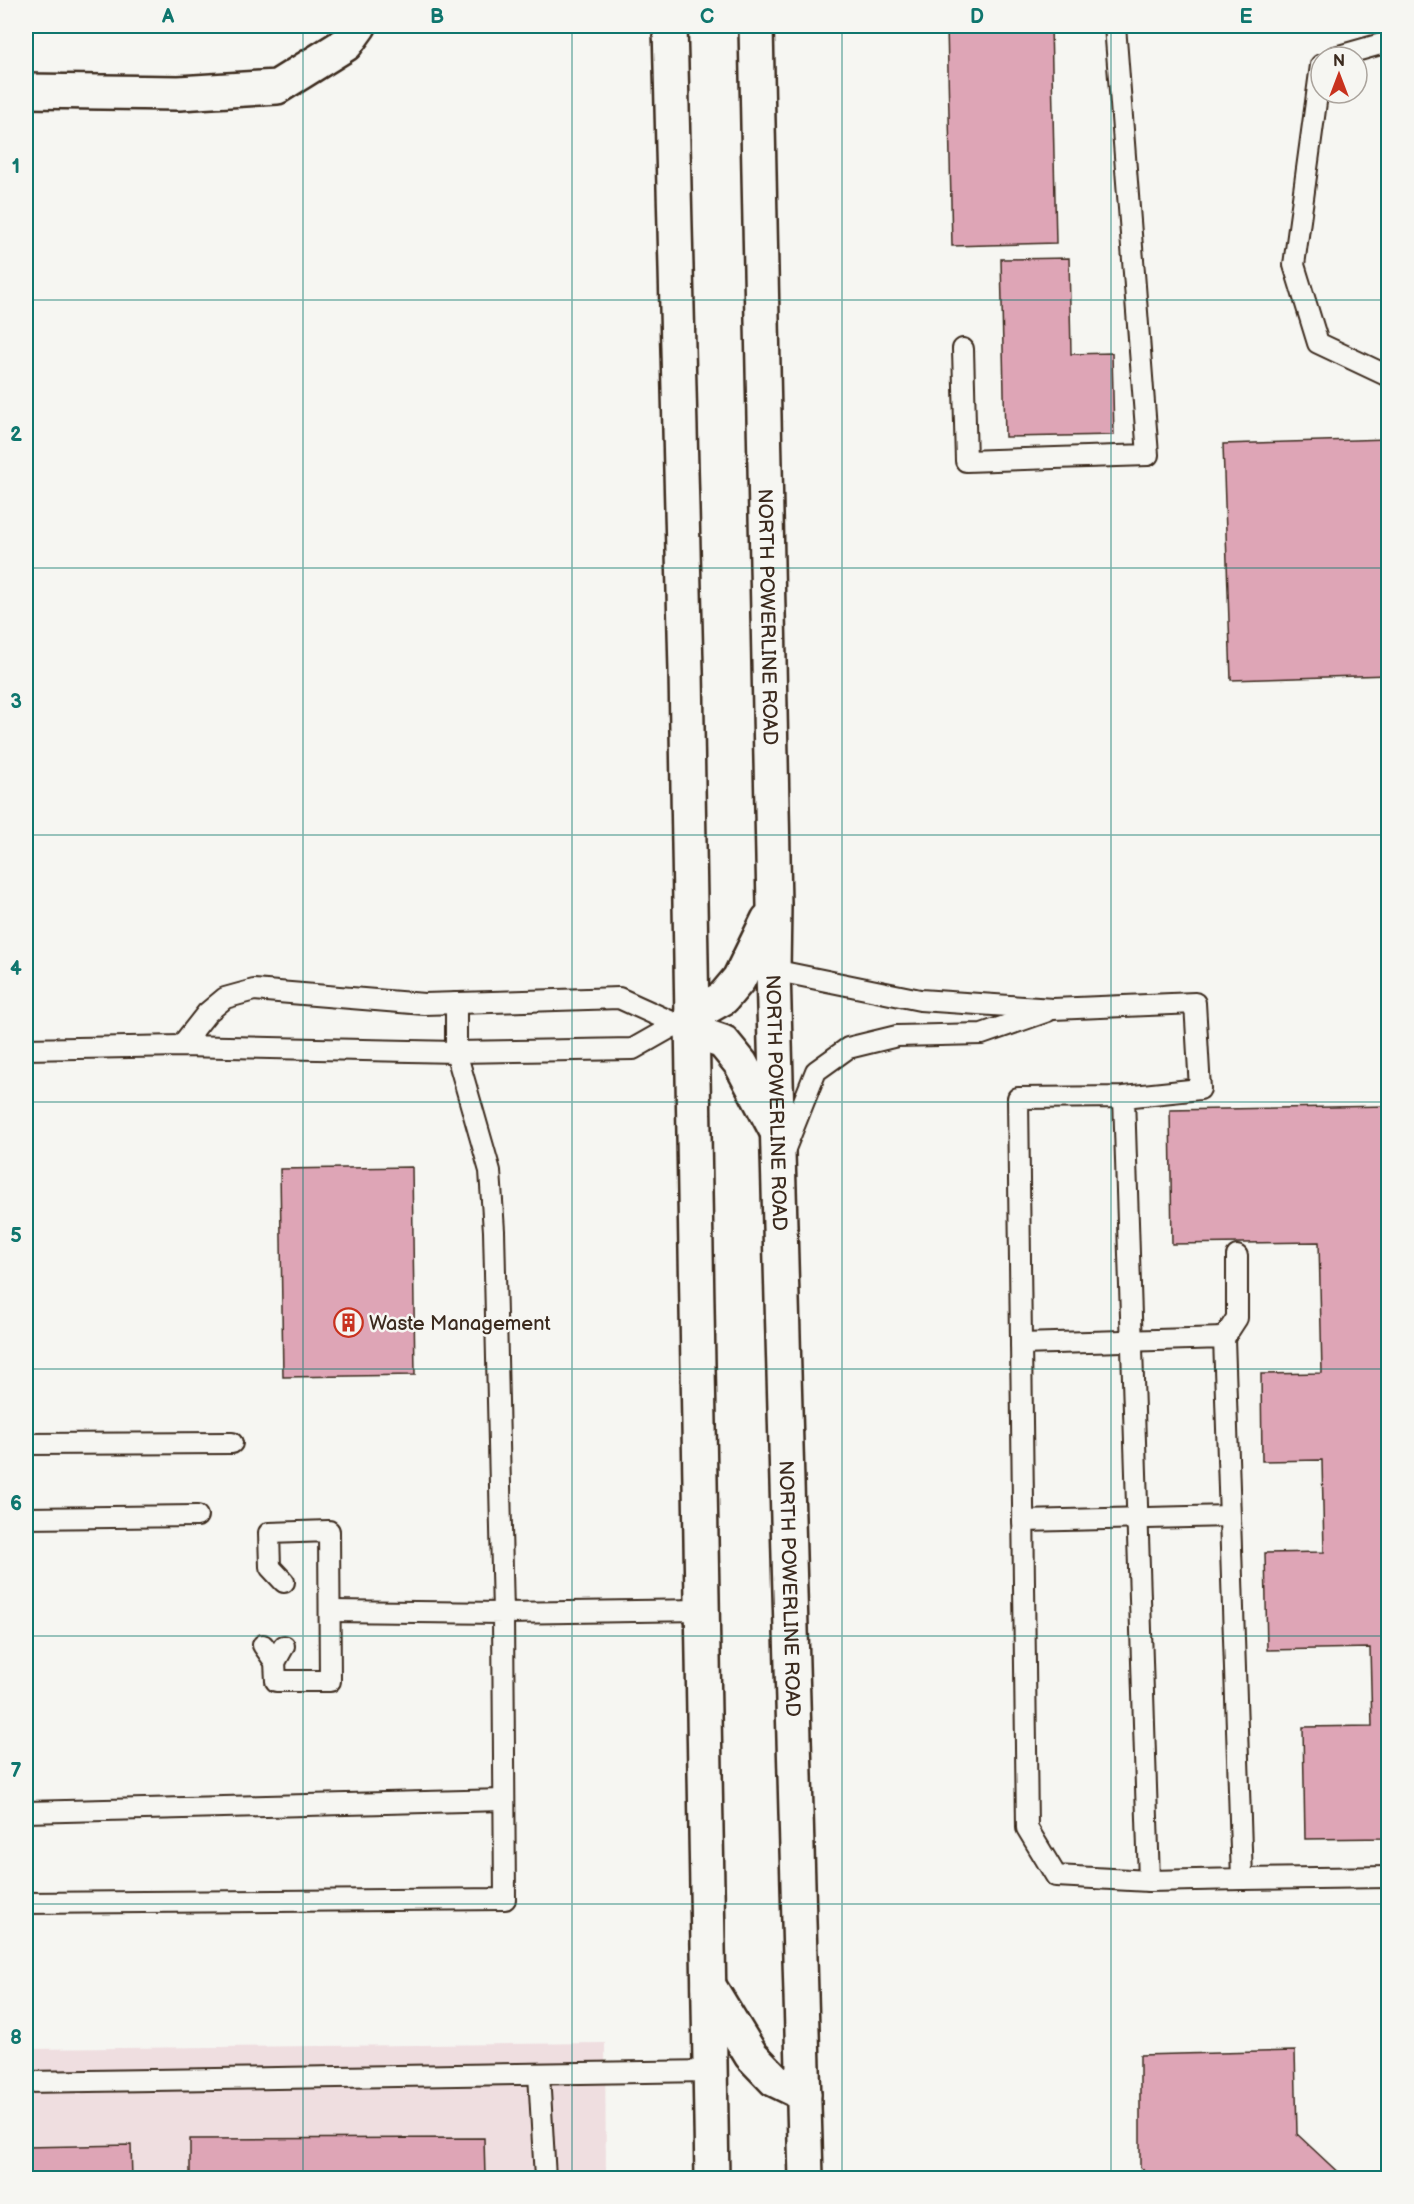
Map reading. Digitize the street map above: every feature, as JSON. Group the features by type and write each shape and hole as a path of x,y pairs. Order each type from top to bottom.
{"main road":[{"path":"26,91 179,93 277,87 346,44 359,26"},
{"path":"670,26 686,1023 702,1610 712,2178"},
{"name":"NORTH POWERLINE ROAD","path":"756,26 774,906 773,970 806,2178"},
{"path":"686,1023 723,999 739,979 774,906"},
{"path":"686,1023 723,1042 741,1064 779,1149"},
{"path":"708,1984 751,2055 775,2080 804,2094"}],"lane":[{"path":"963,348 966,461 1148,455 1115,26"},
{"path":"1369,48 1389,42"},
{"path":"1315,105 1293,265 1318,343 1389,376"},
{"path":"773,970 921,1000 1053,1009 1195,1003 1200,1089 1124,1097 1017,1098 1027,1828 1056,1876 1149,1881 1389,1877"},
{"path":"181,1046 207,1013 225,999 254,990 424,1004 619,999 686,1023"},
{"path":"26,1903 505,1899 503,1613 494,1231 490,1171 456,1052 456,1003"},
{"path":"779,1149 816,1071 848,1048 897,1036 982,1034 1053,1009"},
{"path":"26,1049 181,1046 456,1052 633,1049 686,1023"},
{"path":"1124,1097 1149,1881"},
{"path":"1237,1256 1237,1318 1224,1338 1242,1879"},
{"path":"1021,1344 1224,1338"},
{"path":"26,1444 232,1443"},
{"path":"26,1518 197,1516"},
{"path":"1023,1521 1230,1516"},
{"path":"263,1646 279,1654 276,1681 330,1681 329,1531 269,1533 266,1574 284,1582"},
{"path":"330,1611 503,1613 702,1610"},
{"path":"26,1812 504,1800"},
{"path":"26,2082 709,2071"},
{"path":"539,2074 545,2178"}],"shaded area":[{"path":"605,2043 606,2178 26,2178 26,2049"}],"building":[{"path":"947,26 1051,26 1056,243 952,246"},
{"path":"1069,258 1071,354 1112,353 1114,435 1005,437 1001,259"},
{"path":"1388,439 1388,675 1231,680 1223,444"},
{"path":"1388,1106 1388,1838 1305,1839 1303,1727 1372,1726 1370,1648 1267,1650 1265,1553 1324,1552 1322,1460 1262,1461 1261,1374 1322,1373 1319,1242 1172,1244 1170,1110"},
{"name":"Waste Management","path":"412,1167 415,1375 283,1377 280,1169"},
{"path":"1295,2051 1297,2134 1344,2178 1153,2178 1140,2167 1140,2055"},
{"path":"484,2138 485,2178 190,2178 190,2139"},
{"path":"131,2145 132,2178 26,2178 26,2147"}],"place":[{"name":"Waste Management","path":"348,1323"}]}
